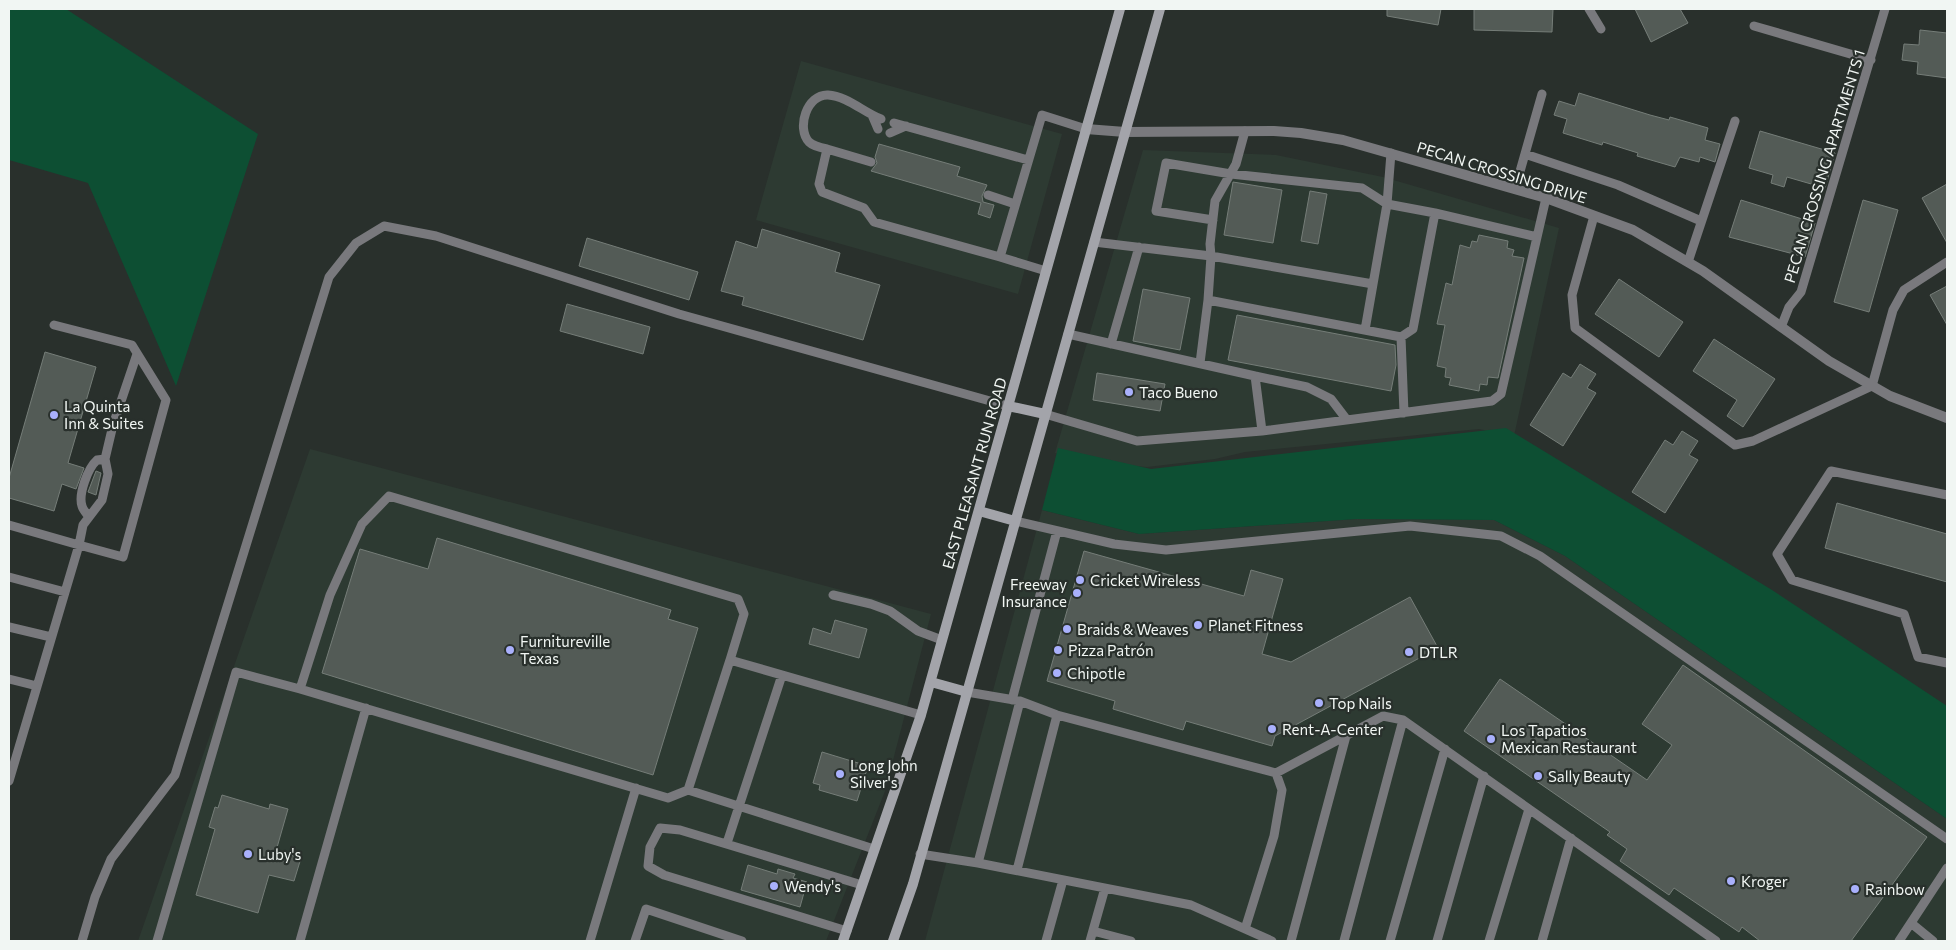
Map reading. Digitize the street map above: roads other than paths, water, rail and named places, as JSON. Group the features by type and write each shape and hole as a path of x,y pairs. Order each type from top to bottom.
{"main road":[{"name":"EAST PLEASANT RUN ROAD","path":"845,936 931,682 1120,9"},
{"path":"893,941 913,884 1160,9"},
{"path":"1008,406 1045,414"},
{"path":"979,511 1015,521"},
{"path":"931,682 967,692"}],"street":[{"name":"PECAN CROSSING DRIVE","path":"1086,129 1125,132 1274,131 1343,140 1546,198 1633,230 1688,262 1829,361 1890,396 1947,418"}],"lane":[{"path":"1589,9 1601,29"},
{"name":"PECAN CROSSING APARTMENTS 1","path":"1781,326 1789,307 1801,292 1886,9"},
{"path":"1754,26 1871,60"},
{"path":"1515,189 1542,94"},
{"path":"870,162 811,144 804,135 804,121 808,108 816,97 825,95 837,96 872,116 882,115"},
{"path":"1000,257 1042,115 1086,129"},
{"path":"872,116 878,129"},
{"path":"895,119 906,126 1028,160"},
{"path":"1688,262 1735,121"},
{"path":"890,133 906,126"},
{"path":"1200,363 1208,300 1212,256 1210,244 1215,202 1230,174 1245,131"},
{"path":"827,149 819,184 822,192 864,208 874,222 1046,270"},
{"path":"1365,330 1387,204 1391,154"},
{"path":"1525,154 1618,185 1702,221"},
{"path":"1213,220 1156,211 1166,163 1230,174 1362,188 1387,204 1435,213 1537,237"},
{"path":"988,195 1016,204"},
{"path":"1045,414 1137,441 1262,431 1492,401 1501,394 1546,198"},
{"path":"1208,300 1401,337 1413,329 1435,213"},
{"path":"1594,216 1572,295 1575,328 1735,445 1753,440 1872,386 1893,310 1904,290 1947,262"},
{"path":"82,941 95,897 111,859 175,775 330,277 356,243 384,226 436,236 680,314 1008,406"},
{"path":"1094,242 1212,256 1373,284"},
{"path":"1111,344 1139,247"},
{"path":"9,525 123,557 166,400 132,345 54,325"},
{"path":"1068,334 1307,387 1332,399 1347,420"},
{"path":"1401,337 1404,413"},
{"path":"9,781 79,545 82,525 102,500 108,474 105,459 113,425 137,354"},
{"path":"1255,376 1262,431"},
{"path":"88,517 82,506 81,497 92,465 97,460 105,459"},
{"path":"1947,495 1831,471 1777,554 1792,580 1904,614 1918,657 1947,663"},
{"path":"300,689 330,595 358,532 362,524 390,496 738,599 744,614 688,790"},
{"path":"1015,521 1114,544 1166,550 1410,526 1501,536 1540,556 1947,839"},
{"path":"978,863 1056,530"},
{"path":"9,577 65,592"},
{"path":"832,595 871,604 890,611 918,631 942,640"},
{"path":"9,627 51,637"},
{"path":"730,660 921,715"},
{"path":"157,941 236,672 366,708 668,798 688,790 874,850"},
{"path":"727,843 782,674"},
{"path":"9,679 37,686"},
{"path":"967,692 1016,701 1057,715 1276,773 1383,716 1403,720 1716,941"},
{"path":"300,941 366,708"},
{"path":"1017,870 1057,715"},
{"path":"1344,941 1403,720"},
{"path":"1291,941 1346,736"},
{"path":"1390,941 1445,749"},
{"path":"1245,929 1274,836 1282,790 1276,773"},
{"path":"1437,941 1484,776"},
{"path":"590,941 636,788"},
{"path":"1489,941 1529,809"},
{"path":"845,936 664,875 648,866 650,847 660,828 680,830 862,885"},
{"path":"1542,941 1571,838"},
{"path":"920,854 1017,870 1191,905 1272,941"},
{"path":"1899,941 1946,874"},
{"path":"1046,941 1064,880"},
{"path":"1090,941 1105,888"},
{"path":"635,941 646,909 742,941"},
{"path":"1911,923 1933,941"},
{"path":"1092,931 1131,941"}],"place":[{"name":"Taco Bueno","path":"1129,392"},
{"name":"La Quinta Inn & Suites","path":"54,415"},
{"name":"Cricket Wireless","path":"1080,580"},
{"name":"Freeway Insurance","path":"1077,593"},
{"name":"Planet Fitness","path":"1198,625"},
{"name":"Braids & Weaves","path":"1067,629"},
{"name":"Furnitureville Texas","path":"510,650"},
{"name":"Pizza Patrón","path":"1058,650"},
{"name":"DTLR","path":"1409,652"},
{"name":"Chipotle","path":"1057,673"},
{"name":"Top Nails","path":"1319,703"},
{"name":"Rent-A-Center","path":"1272,729"},
{"name":"Los Tapatios Mexican Restaurant","path":"1491,739"},
{"name":"Long John Silver's","path":"840,774"},
{"name":"Sally Beauty","path":"1538,776"},
{"name":"Luby's","path":"248,854"},
{"name":"Kroger","path":"1731,881"},
{"name":"Wendy's","path":"774,886"},
{"name":"Rainbow","path":"1855,889"}]}
